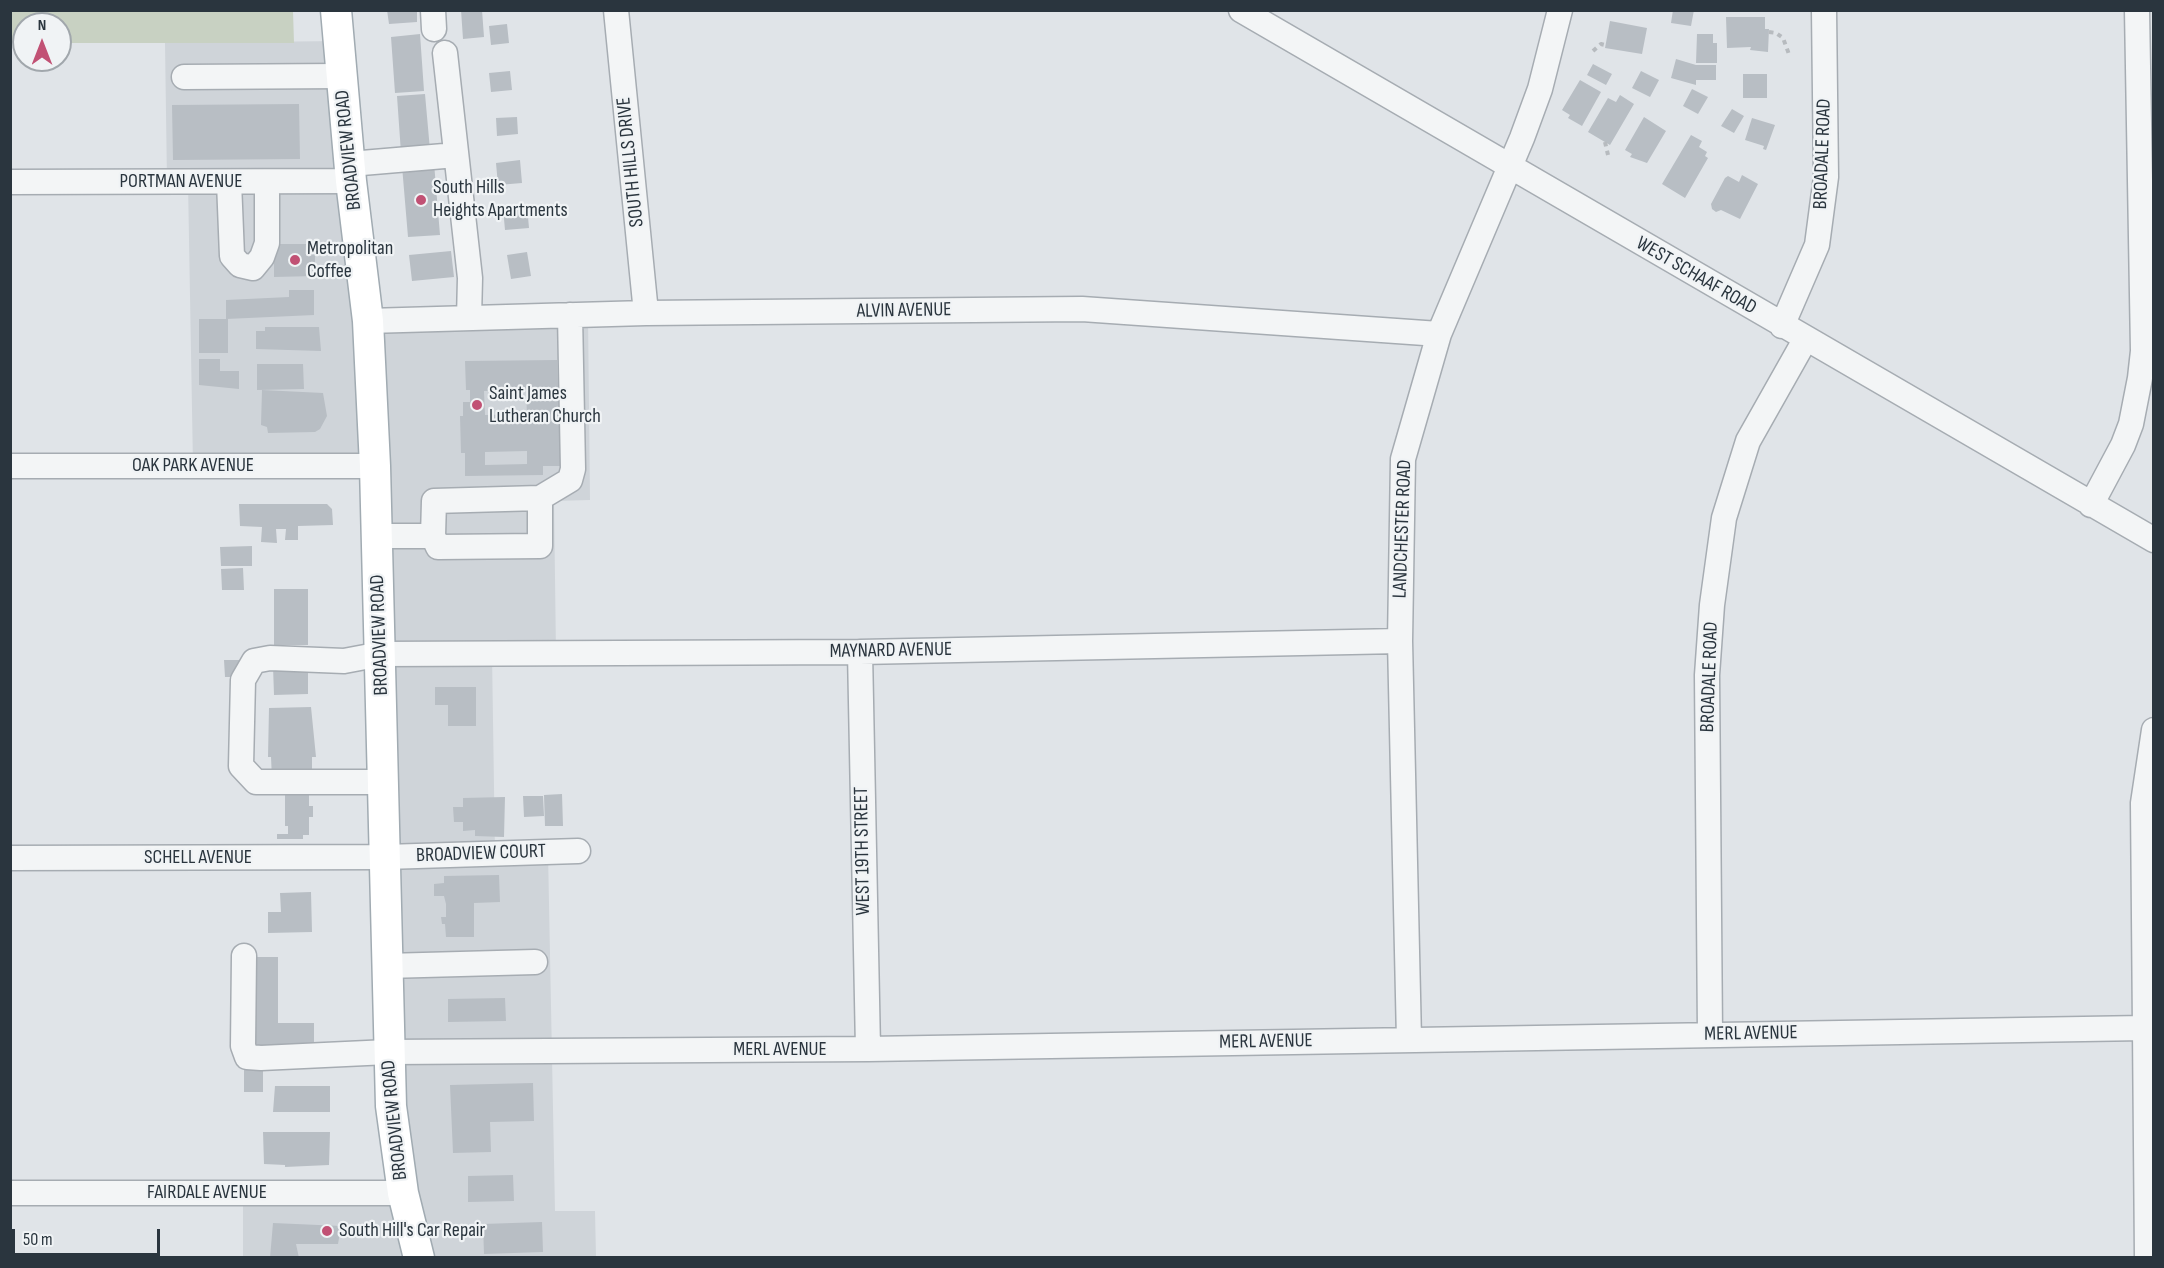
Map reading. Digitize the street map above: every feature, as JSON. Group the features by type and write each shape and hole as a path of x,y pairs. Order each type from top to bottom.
{"main road":[{"name":"BROADVIEW ROAD","path":"336,10 368,321 381,654 390,1106 403,1193 419,1257"}],"street":[{"name":"SOUTH HILLS DRIVE","path":"616,10 646,314"},
{"name":"WEST SCHAAF ROAD","path":"1240,10 1805,340 2154,540"},
{"name":"LANDCHESTER ROAD","path":"1409,1040 1400,641 1403,459 1438,334 1510,168 1540,90 1560,10"},
{"name":"BROADALE ROAD","path":"1782,326 1817,245 1826,177 1824,10"},
{"path":"2091,505 2123,445 2131,424 2143,351 2137,10"},
{"path":"445,53 470,278 469,318"},
{"path":"184,77 342,76"},
{"name":"PORTMAN AVENUE","path":"10,182 267,182 351,172 456,155"},
{"path":"229,182 232,256 240,266 253,268 262,257 267,243 267,182"},
{"name":"ALVIN AVENUE","path":"368,321 570,315 1082,309 1438,334"},
{"path":"540,498 540,546 438,547 433,536 434,501 540,498 567,484 573,469 570,315"},
{"name":"BROADALE ROAD","path":"1710,1034 1707,675 1712,605 1724,518 1748,441 1805,340"},
{"name":"OAK PARK AVENUE","path":"10,466 375,466"},
{"path":"377,537 433,536"},
{"name":"MAYNARD AVENUE","path":"384,782 256,782 241,766 243,680 254,661 270,658 344,661 381,654 860,652 1400,641"},
{"name":"WEST 19TH STREET","path":"860,652 868,1049"},
{"path":"2147,1257 2143,803 2154,730"},
{"name":"BROADVIEW COURT","path":"385,857 578,851"},
{"name":"SCHELL AVENUE","path":"10,858 385,857"},
{"name":"MERL AVENUE","path":"244,956 243,1046 247,1057 388,1052 868,1049 2144,1028"},
{"path":"386,966 535,962"},
{"name":"FAIRDALE AVENUE","path":"10,1193 403,1193"}],"path":[{"path":"1769,33 1776,33 1783,38 1790,57"},
{"path":"1593,51 1601,44 1605,45"},
{"path":"1605,142 1608,155"}],"shaded area":[{"path":"339,41 368,321 588,315 590,500 554,501 556,654 492,654 495,853 548,852 555,1211 595,1211 596,1257 243,1257 243,1193 403,1193 375,466 193,466 188,182 167,182 165,43"}],"green space":[{"path":"11,10 293,11 294,43 72,43 72,12 12,12 11,42"}],"building":[{"path":"387,10 417,10 417,22 389,24"},
{"path":"461,10 482,10 484,37 463,39"},
{"path":"1673,10 1694,10 1691,26 1671,23"},
{"path":"1726,17 1765,17 1765,29 1769,29 1768,52 1750,50 1751,47 1727,48"},
{"path":"1610,21 1647,28 1642,54 1605,48"},
{"path":"507,24 509,43 491,45 489,26"},
{"path":"420,34 424,91 395,93 391,37"},
{"path":"1697,34 1713,34 1713,43 1717,43 1717,63 1696,63"},
{"path":"1676,59 1696,65 1716,65 1716,80 1696,80 1696,85 1671,78"},
{"path":"1593,64 1612,74 1606,85 1587,75"},
{"path":"510,71 512,90 491,92 489,73"},
{"path":"1641,71 1659,80 1650,97 1632,88"},
{"path":"1743,74 1767,74 1767,98 1743,98"},
{"path":"1580,80 1601,92 1582,126 1568,118 1570,115 1562,110"},
{"path":"1692,89 1708,97 1698,114 1683,106"},
{"name":"South Hills Heights Apartments","path":"425,94 430,150 401,153 397,96"},
{"path":"1620,95 1634,104 1610,145 1588,132 1608,98 1616,102"},
{"path":"299,104 300,159 173,160 172,105"},
{"path":"1732,109 1744,116 1734,133 1721,126"},
{"path":"517,117 518,134 497,136 496,118"},
{"path":"1644,117 1666,131 1647,163 1630,157 1632,154 1625,150"},
{"path":"1752,118 1775,125 1766,150 1763,149 1764,146 1745,140"},
{"path":"1691,135 1702,141 1699,147 1707,152 1705,156 1708,158 1685,198 1662,184"},
{"path":"520,160 522,183 498,185 496,163"},
{"name":"South Hills Heights Apartments","path":"434,163 440,235 408,237 402,166"},
{"path":"1742,175 1758,184 1740,219 1721,210 1716,212 1712,209 1711,204 1725,178 1728,176 1739,182"},
{"path":"527,206 529,228 505,230 503,208"},
{"name":"Metropolitan Coffee","path":"274,244 315,244 315,276 274,277"},
{"name":"South Hills Heights Apartments","path":"451,251 454,277 412,281 409,255"},
{"path":"527,252 531,276 511,279 507,255"},
{"path":"289,290 314,290 314,315 226,319 226,300 289,297"},
{"path":"199,319 228,319 228,353 199,353"},
{"path":"265,327 319,327 321,351 256,349 256,331 265,331"},
{"path":"199,359 220,359 220,371 239,371 239,389 199,385"},
{"path":"557,360 561,466 543,466 543,475 465,476 465,453 461,453 460,416 463,416 463,402 470,402 470,390 466,390 465,361","holes":["526,390 527,414 485,415 484,391","527,451 527,464 485,465 485,452"]},
{"path":"257,364 303,364 304,389 257,390"},
{"path":"262,390 323,393 327,416 320,429 315,432 268,433 267,427 261,425"},
{"path":"239,504 327,504 332,509 333,525 298,526 298,540 285,540 286,529 276,529 277,543 261,542 262,527 240,526"},
{"path":"252,546 252,566 221,566 220,547"},
{"path":"243,568 244,590 222,590 221,569"},
{"path":"274,589 308,589 308,645 274,645"},
{"path":"224,660 243,660 243,677 225,677"},
{"path":"273,666 308,666 308,694 274,695"},
{"path":"435,687 476,687 476,726 448,726 448,705 435,705"},
{"path":"311,707 316,757 312,757 312,778 272,779 271,757 268,757 269,708"},
{"path":"562,794 563,826 545,826 544,795"},
{"path":"285,795 309,795 309,806 313,806 313,817 309,817 309,835 303,835 303,839 277,839 277,834 288,834 288,826 285,826"},
{"path":"523,796 543,796 544,816 524,817"},
{"path":"505,797 504,837 475,836 475,830 463,831 463,822 454,822 453,807 463,807 463,798"},
{"path":"499,875 500,902 474,903 474,937 446,937 445,924 442,924 441,917 446,917 446,904 444,896 434,896 434,884 444,883 444,876"},
{"path":"311,892 312,932 268,933 268,912 281,912 280,893"},
{"path":"254,957 278,957 278,1023 314,1023 314,1049 262,1049 262,1045 254,1045"},
{"path":"505,998 506,1021 448,1022 448,999"},
{"path":"244,1070 263,1070 263,1092 244,1092"},
{"path":"533,1083 534,1121 490,1122 491,1152 453,1153 450,1085"},
{"path":"275,1086 330,1086 330,1112 273,1112"},
{"path":"263,1132 330,1132 329,1165 285,1167 285,1165 264,1164"},
{"path":"513,1175 514,1201 468,1202 468,1176"},
{"path":"542,1222 543,1252 484,1254 483,1224"},
{"path":"273,1223 341,1226 338,1244 296,1244 299,1258 270,1258"}],"place":[{"name":"South Hills Heights Apartments","path":"421,200"},
{"name":"Metropolitan Coffee","path":"295,260"},
{"name":"Saint James Lutheran Church","path":"477,405"},
{"name":"South Hill's Car Repair","path":"327,1231"}]}
